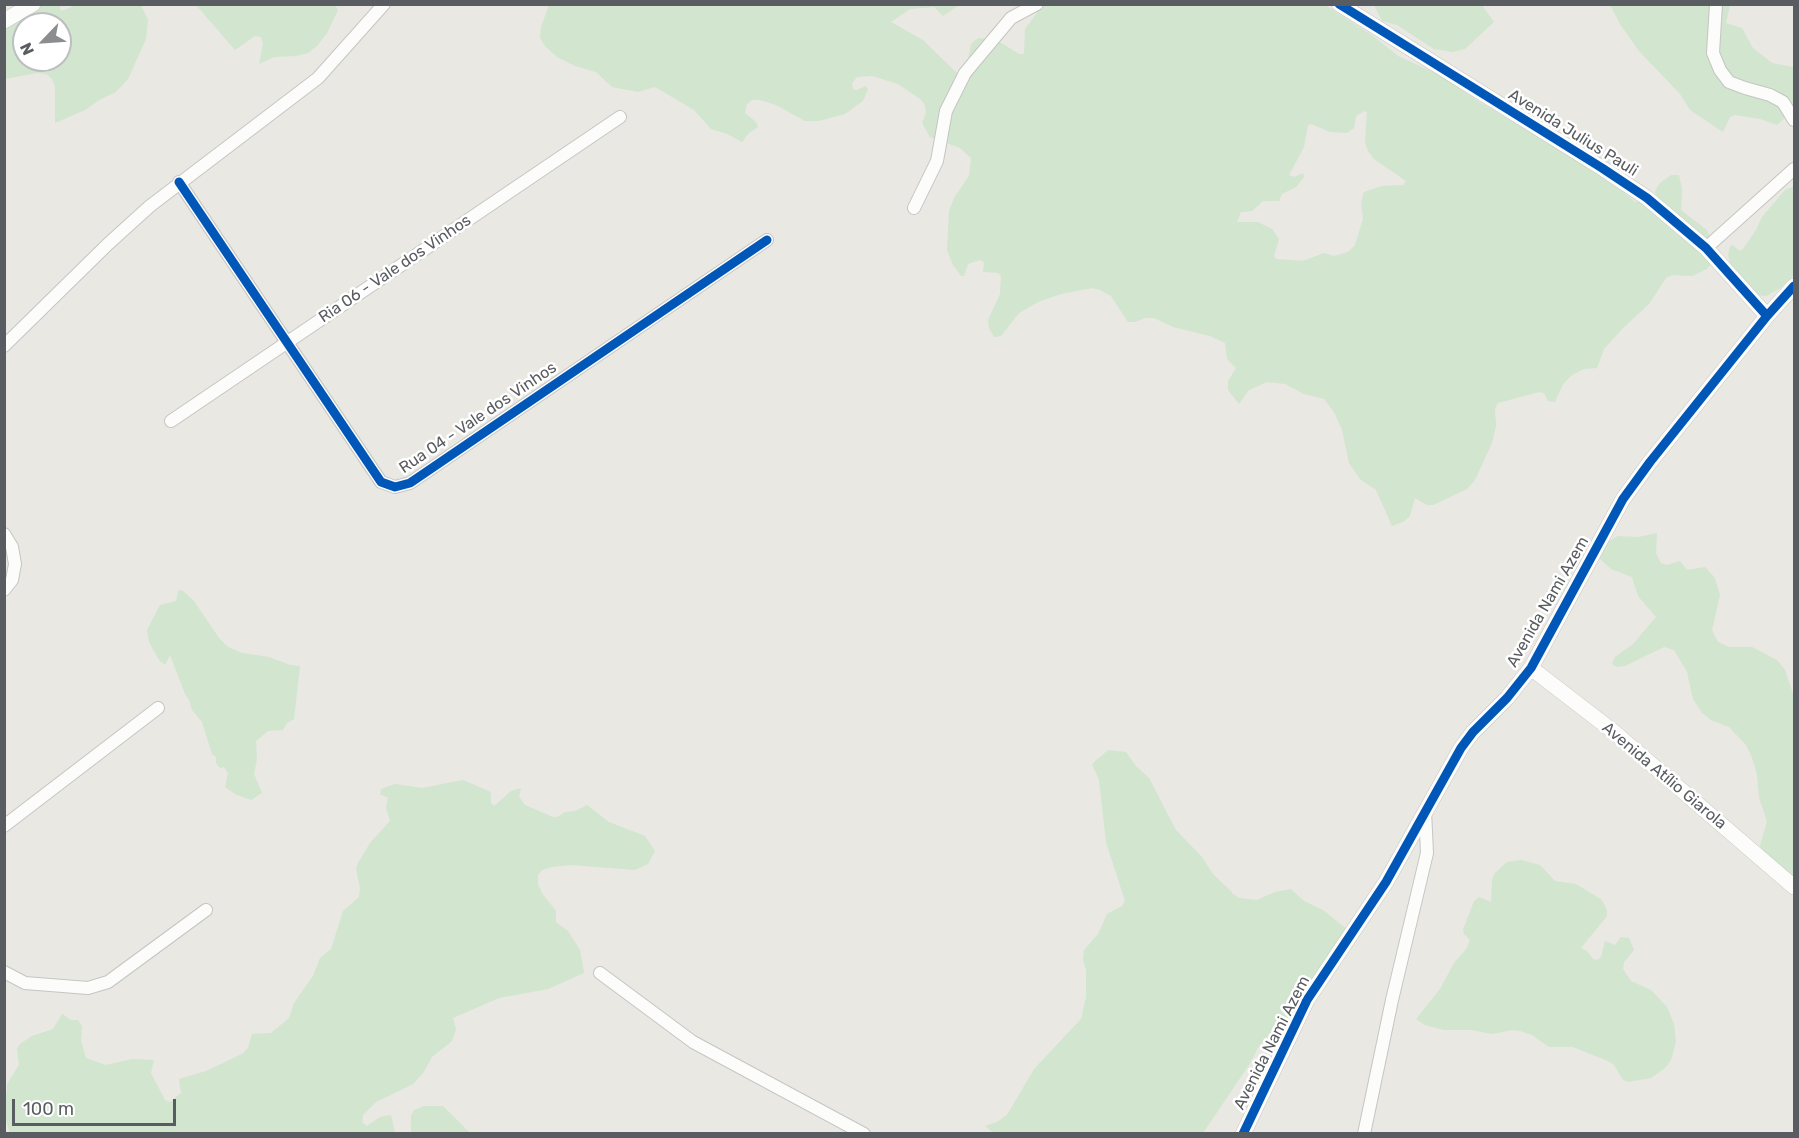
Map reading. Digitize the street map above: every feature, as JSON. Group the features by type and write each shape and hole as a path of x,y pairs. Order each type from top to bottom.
{"street":[{"path":"4,21 33,4"},
{"path":"4,346 108,244 179,182 301,92 331,65 384,4"},
{"path":"915,208 936,161 946,111 965,73 1011,18 1037,4"},
{"name":"Avenida Julius Pauli","path":"1339,4 1647,198 1706,248 1767,316"},
{"path":"1716,4 1713,53 1720,70 1729,82 1770,95 1783,102 1794,120"},
{"name":"Ria 06 - Vale dos Vinhos","path":"171,421 620,117"},
{"path":"1706,248 1794,169"},
{"name":"Rua 04 - Vale dos Vinhos","path":"179,182 381,482 395,487 406,486 767,240"},
{"name":"Avenida Nami Azem","path":"1243,1134 1307,1000 1386,882 1461,748 1531,668 1623,500 1650,462 1767,316 1794,286"},
{"path":"4,534 12,547 15,564 12,580 4,590"},
{"name":"Avenida Atílio Giarola","path":"1531,668 1614,732 1794,887"},
{"path":"4,826 158,708"},
{"path":"1364,1134 1388,1014 1427,852 1425,811"},
{"path":"4,972 25,983 88,988 108,982 206,910"},
{"path":"600,973 693,1042 864,1134"}],"green space":[{"path":"30,5 59,5 61,11 76,5 141,5 148,20 146,39 128,79 116,92 85,110 55,123 55,87 52,79 46,74 37,73 5,79 5,21 12,17 12,72 72,72 72,12 19,12"},
{"path":"196,5 335,5 338,10 327,33 308,53 274,57 259,64 263,44 261,37 255,36 235,50"},
{"path":"549,5 959,5 943,16 934,7 910,9 891,22 923,40 959,75 966,70 971,44 978,38 995,39 1019,54 1024,54 1025,29 1040,9 1032,5 1325,5 1373,36 1398,56 1442,76 1476,100 1572,157 1635,202 1654,200 1655,191 1660,183 1671,175 1679,175 1682,189 1681,210 1707,230 1715,251 1714,260 1707,269 1692,276 1672,275 1666,278 1649,304 1604,349 1597,368 1584,369 1572,375 1563,384 1555,402 1548,401 1544,393 1539,392 1498,403 1495,409 1496,426 1492,443 1475,480 1467,489 1433,505 1427,505 1415,498 1410,516 1403,522 1392,526 1376,490 1360,479 1349,463 1342,430 1334,412 1324,399 1304,394 1285,384 1267,382 1249,390 1239,404 1228,390 1228,381 1236,368 1227,359 1225,343 1210,336 1173,327 1154,318 1128,322 1111,296 1092,288 1061,294 1038,302 1019,313 1001,336 994,337 988,320 1000,294 1001,276 998,273 983,272 984,262 980,260 968,264 964,276 961,276 953,265 947,250 949,211 954,198 969,176 971,158 960,148 930,137 922,123 926,113 925,105 898,84 872,76 857,77 852,83 853,89 857,90 865,86 868,89 863,101 845,114 818,121 805,121 776,105 752,100 747,104 745,113 756,122 758,127 742,142 711,129 694,110 655,87 638,92 612,87 596,72 575,66 557,57 540,38 541,27","holes":["1367,112 1365,142 1368,151 1374,159 1406,181 1403,185 1382,186 1364,192 1361,202 1363,219 1355,245 1348,252 1334,256 1324,253 1303,261 1276,259 1274,256 1279,239 1272,229 1258,222 1237,222 1241,212 1252,211 1263,201 1279,201 1282,194 1296,187 1304,177 1303,173 1294,177 1289,175 1304,147 1308,125 1311,124 1330,132 1347,133 1354,128 1356,116"]},
{"path":"1374,5 1482,5 1494,22 1465,49 1453,52 1434,49 1397,25 1382,21"},
{"path":"1610,5 1730,5 1726,23 1742,28 1753,48 1772,63 1794,67 1794,115 1786,117 1777,125 1760,119 1735,115 1730,117 1723,132 1690,110 1680,94 1639,51"},
{"path":"1794,186 1794,275 1779,289 1766,296 1755,295 1733,271 1728,255 1730,246 1733,245 1739,251 1743,249 1762,217 1785,190"},
{"path":"1657,533 1656,554 1661,563 1667,565 1680,561 1687,570 1705,567 1715,578 1720,595 1712,630 1718,642 1729,647 1752,647 1777,660 1785,670 1794,697 1794,884 1763,857 1760,845 1767,822 1759,797 1757,774 1746,745 1729,727 1711,720 1702,713 1693,699 1687,672 1674,650 1664,647 1625,666 1617,667 1612,664 1615,657 1633,644 1656,617 1638,596 1632,577 1611,569 1600,559 1598,552 1606,543 1618,536 1639,537"},
{"path":"182,590 194,601 219,638 228,647 242,653 269,657 290,665 300,666 294,719 287,723 283,730 268,731 256,741 257,759 254,774 262,793 251,800 225,787 228,773 224,767 220,768 216,763 216,757 212,754 202,722 192,710 170,655 165,665 159,660 149,642 147,630 160,605 176,601 178,591"},
{"path":"1108,750 1126,752 1149,778 1176,830 1232,894 1239,898 1257,900 1275,892 1291,889 1304,901 1323,910 1348,930 1302,1016 1271,1033 1259,1046 1249,1065 1203,1133 995,1134 985,1126 1007,1115 1034,1069 1081,1019 1086,997 1084,950 1098,934 1107,914 1122,906 1125,901 1106,842 1099,780 1092,764"},
{"path":"463,780 491,792 491,803 494,806 511,791 521,788 519,797 525,805 553,817 587,805 609,822 645,836 655,851 648,864 635,870 571,865 542,870 538,875 538,884 556,911 556,922 568,931 580,950 584,973 548,989 499,998 453,1018 456,1029 452,1041 432,1057 423,1073 413,1084 376,1102 363,1115 362,1122 367,1126 380,1117 391,1115 395,1133 10,1133 5,1117 5,1093 7,1084 19,1065 17,1049 20,1044 32,1036 53,1029 62,1014 71,1020 78,1020 82,1026 81,1041 86,1058 106,1065 132,1059 154,1060 151,1073 165,1100 170,1102 181,1093 179,1079 206,1071 242,1054 248,1048 252,1034 271,1033 289,1018 294,1003 313,976 320,958 331,949 343,911 359,897 360,888 356,869 358,863 370,843 390,821 386,807 388,798 380,794 381,789 395,784 422,788"},
{"path":"1521,860 1540,865 1555,881 1576,884 1602,900 1607,916 1581,948 1587,951 1593,959 1597,960 1601,957 1605,941 1615,945 1621,937 1629,938 1634,950 1624,962 1623,969 1631,981 1651,990 1667,1007 1674,1024 1676,1042 1671,1060 1665,1068 1651,1078 1628,1082 1623,1080 1614,1065 1608,1061 1573,1047 1549,1047 1532,1035 1520,1031 1512,1030 1492,1034 1472,1030 1444,1030 1425,1025 1416,1019 1440,989 1454,963 1467,948 1470,940 1463,930 1474,901 1479,897 1491,902 1492,880 1495,873 1507,862"},
{"path":"424,1106 443,1106 470,1133 411,1133 411,1116 414,1110"}],"cycle path":[{"path":"1339,4 1647,198 1706,248 1767,316"},
{"path":"179,182 381,482 395,487 410,483 767,240"},
{"path":"1243,1134 1307,1000 1386,882 1461,748 1531,668 1623,499 1767,316 1794,286"}]}
